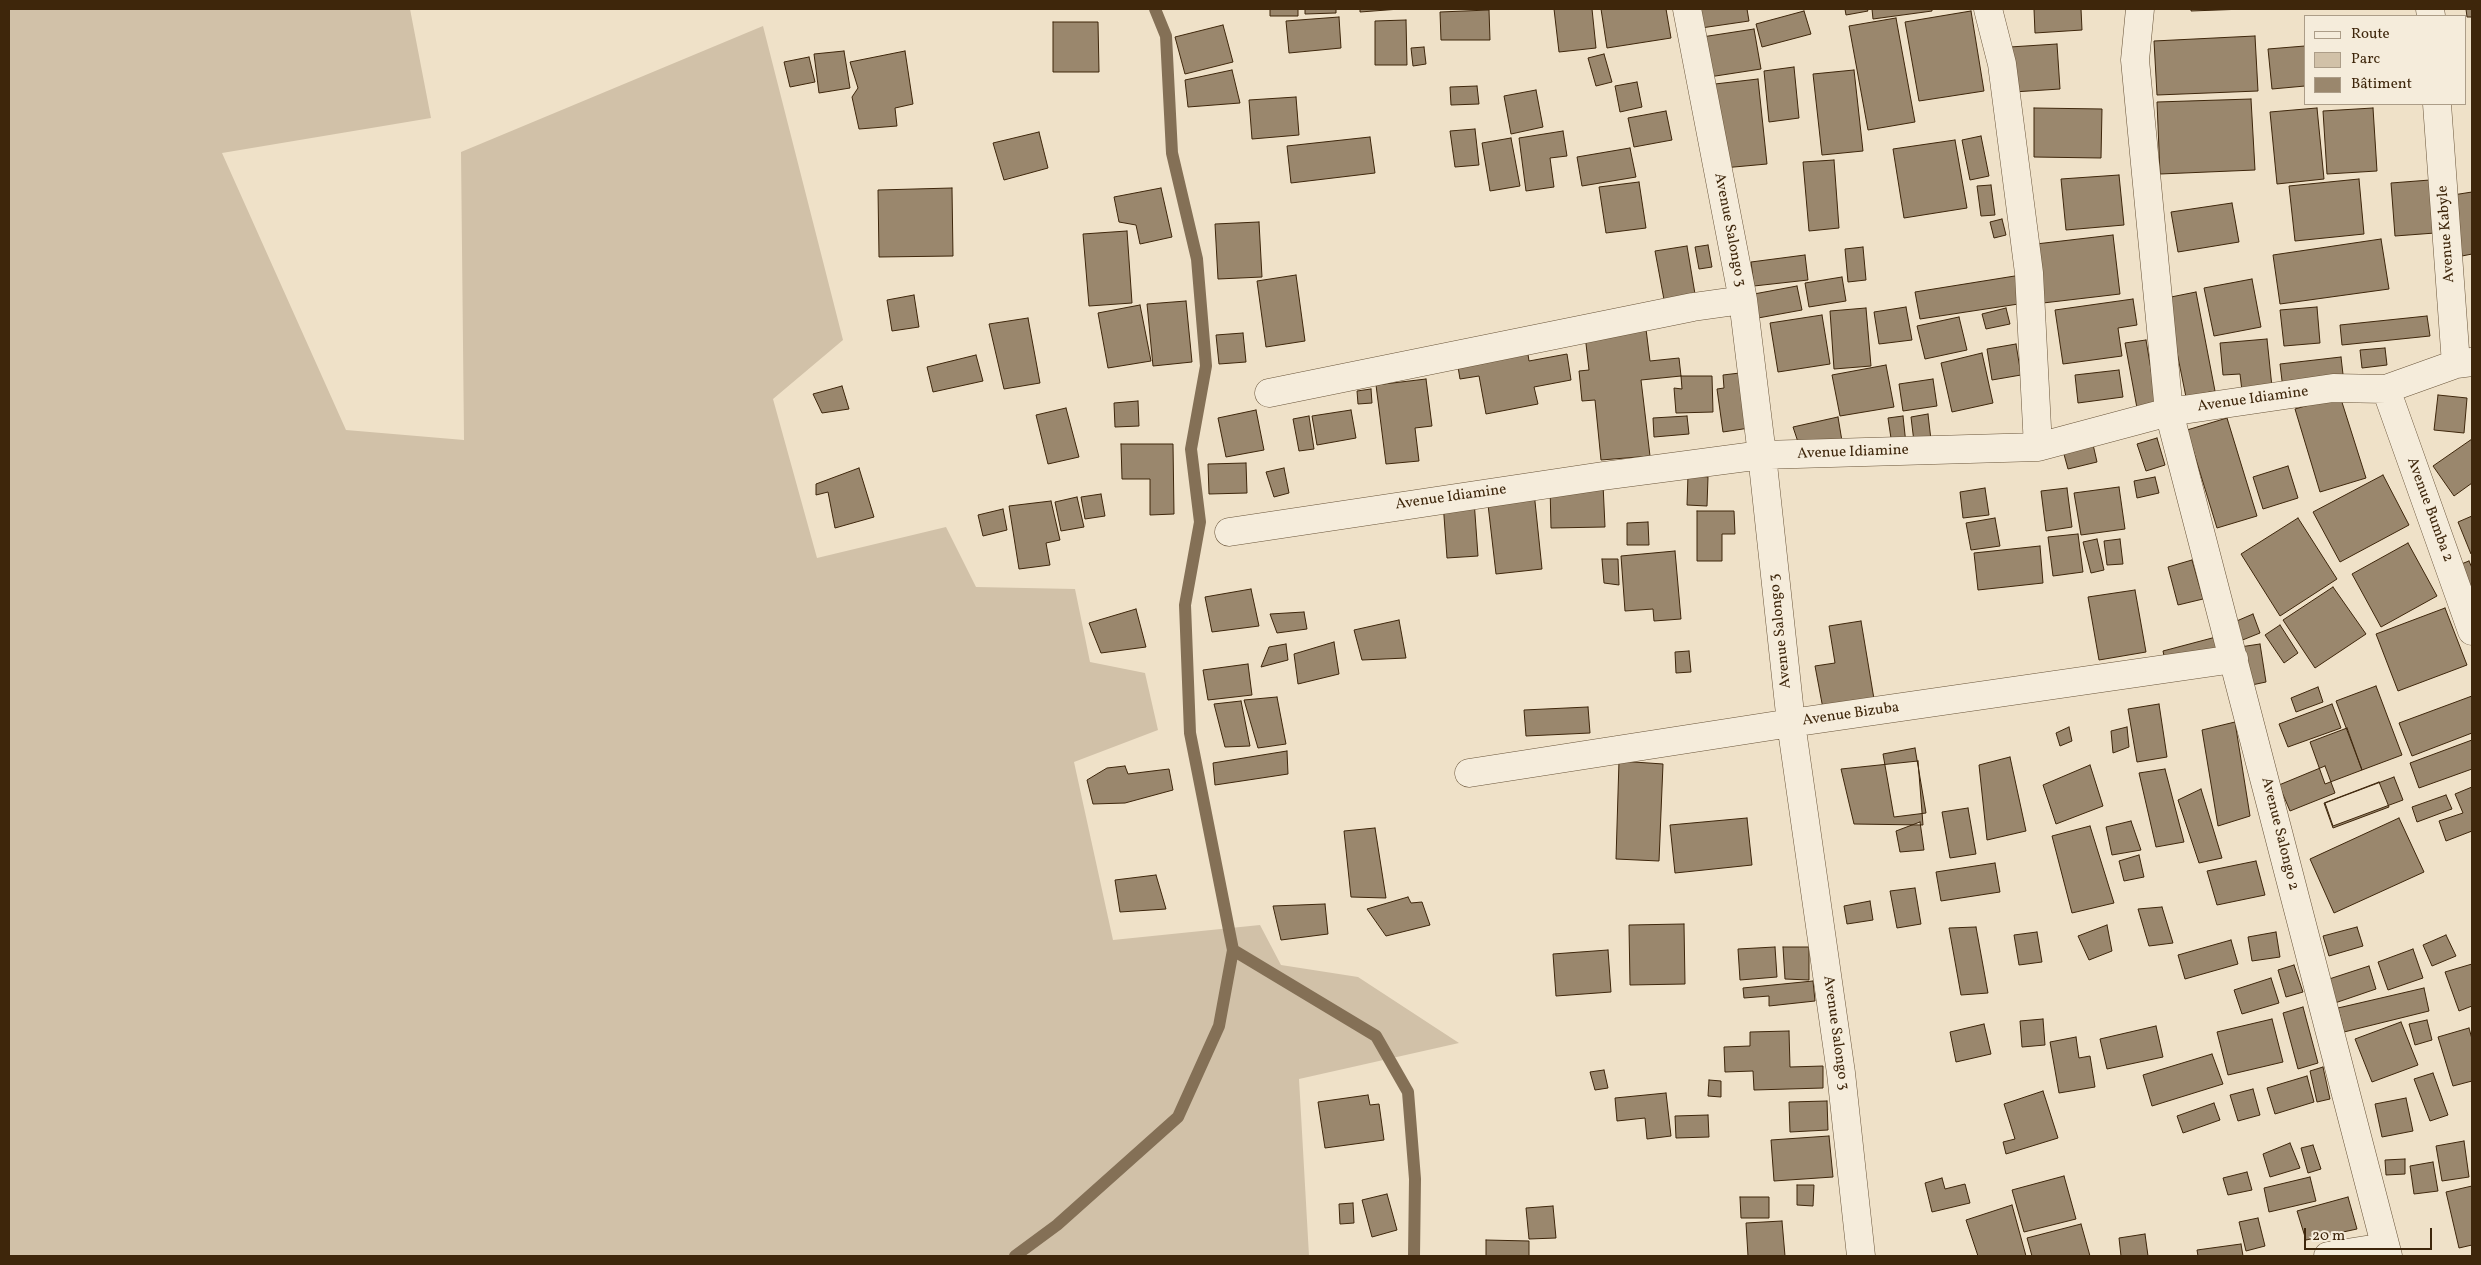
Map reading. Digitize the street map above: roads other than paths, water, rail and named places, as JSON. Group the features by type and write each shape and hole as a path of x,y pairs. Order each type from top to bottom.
{"street":[{"name":"Avenue Salongo 3","path":"1687,9 1743,300 1791,723 1841,1073 1861,1256"},
{"path":"1988,9 2002,64 2029,273 2038,447"},
{"name":"Avenue Salongo 2","path":"2140,9 2134,60 2169,412 2386,1252"},
{"name":"Avenue Kabyle","path":"2437,105 2464,363"},
{"path":"1268,394 1693,307 1743,300"},
{"name":"Avenue Idiamine","path":"1229,532 1603,476 1762,455 2038,447 2169,412 2333,388 2386,389 2464,363"},
{"name":"Avenue Bumba 2","path":"2386,389 2472,631"},
{"name":"Avenue Bizuba","path":"1469,774 1791,723 2234,659"},
{"path":"2328,1256 2386,1252"}],"waterway":[{"path":"1015,1256 1057,1225 1178,1117 1219,1026 1233,950 1190,733 1185,605 1200,522 1191,449 1206,366 1197,259 1172,153 1166,36 1155,9"},
{"path":"1233,950 1376,1036 1408,1092 1415,1179 1414,1256"}]}
